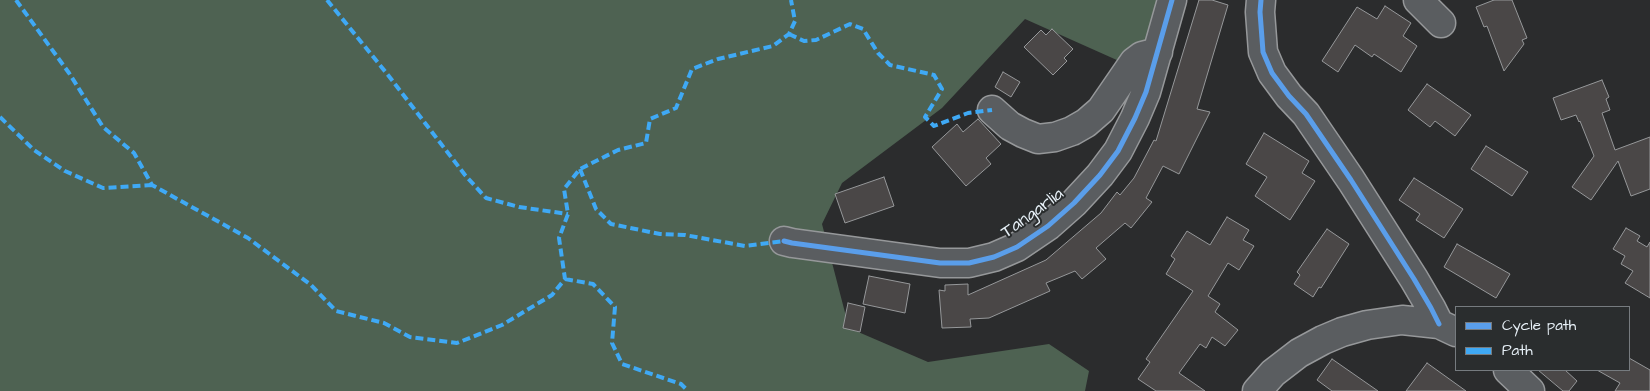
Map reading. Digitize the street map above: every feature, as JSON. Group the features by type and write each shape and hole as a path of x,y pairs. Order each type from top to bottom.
{"street":[{"name":"Tangarlia","path":"784,241 792,244 940,263 969,263 994,257 1016,246 1048,226 1074,203 1100,175 1118,151 1146,92 1172,0"},
{"path":"1261,0 1263,52 1272,73 1289,96 1306,114 1352,180 1448,328"},
{"path":"1418,0 1442,23"},
{"path":"992,110 1010,126 1023,134 1038,139 1055,137 1072,131 1086,122 1100,110 1134,62 1142,56 1158,52"},
{"path":"1257,391 1274,373 1299,353 1322,340 1342,332 1367,325 1402,320 1448,328"},
{"path":"1509,371 1530,391"}],"green space":[{"path":"0,0 1163,0 1152,38 1119,61 1025,19 942,108 842,183 822,224 849,328 928,362 1049,344 1089,371 1085,391 0,391"}],"building":[{"path":"1199,0 1212,0 1228,5 1197,109 1210,112 1179,174 1163,166 1146,198 1152,202 1131,228 1125,223 1096,248 1106,259 1082,279 1075,271 1046,283 1050,291 989,318 970,319 971,327 942,328 939,290 945,291 945,285 968,284 968,295 1046,260 1101,213 1117,192 1120,195 1134,178 1154,140 1156,141"},
{"path":"1494,0 1512,0 1527,38 1522,40 1524,44 1504,71 1487,26 1484,27 1476,7"},
{"path":"1385,6 1411,23 1403,36 1417,46 1401,72 1374,54 1372,57 1355,45 1338,72 1322,61 1357,7 1377,19"},
{"path":"1052,29 1073,49 1064,58 1067,61 1053,75 1024,47 1041,30 1046,35"},
{"path":"1003,72 1020,82 1011,97 995,87"},
{"path":"1602,80 1609,97 1606,99 1610,110 1602,113 1615,150 1650,137 1650,189 1631,196 1618,161 1591,200 1572,187 1594,156 1576,115 1561,120 1553,98"},
{"path":"1427,84 1471,115 1455,136 1435,121 1430,127 1408,110"},
{"path":"978,119 1001,144 986,158 991,164 966,186 932,147 957,124 963,132"},
{"path":"1264,133 1309,161 1302,173 1315,181 1290,220 1255,196 1267,177 1246,164"},
{"path":"1486,146 1528,172 1512,196 1471,169"},
{"path":"884,177 894,206 845,223 835,194"},
{"path":"1414,178 1463,209 1444,238 1416,220 1420,214 1399,200"},
{"path":"1227,217 1249,230 1243,240 1254,246 1239,270 1228,263 1208,296 1220,304 1215,312 1238,330 1225,346 1212,337 1206,348 1200,344 1179,373 1205,391 1156,391 1138,379 1150,362 1146,359 1193,291 1166,274 1175,259 1171,256 1187,231 1210,245"},
{"path":"1626,228 1640,236 1637,241 1647,247 1650,242 1650,298 1625,283 1633,271 1621,264 1625,256 1613,249"},
{"path":"1327,229 1349,244 1321,288 1319,287 1313,297 1294,284 1300,275 1297,272"},
{"path":"1457,244 1510,274 1496,298 1444,267"},
{"path":"869,276 910,284 905,313 863,304"},
{"path":"848,303 865,307 860,332 843,328"},
{"path":"1332,359 1378,391 1332,391 1317,380"},
{"path":"1630,359 1650,370 1650,391 1615,391 1620,383 1599,371 1630,371"},
{"path":"1427,363 1466,391 1406,391"},
{"path":"1539,371 1566,371 1577,381 1569,391 1563,391"}],"marked path":[{"path":"16,0 69,73 103,127 134,153 152,185 248,238 311,285 336,311 384,323 410,337 457,343 502,325 552,295 565,279 559,238 568,214 564,189 580,169 618,150 646,143 650,119 676,108 692,69 718,59 773,46 789,34 795,21 791,0"},
{"path":"327,0 465,175 486,198 519,207 568,214"},
{"path":"789,34 804,41 816,40 850,24 863,29 878,53 890,65 934,75 942,89 925,117 934,126 968,113 992,110"},
{"path":"0,117 34,150 65,171 103,188 152,185"},
{"path":"580,169 596,209 611,224 660,234 685,235 745,246 784,241"},
{"path":"565,279 593,284 615,307 612,343 622,364 681,384 688,391"}],"cycle path":[{"path":"784,241 940,263 969,263 994,257 1017,247 1048,226 1074,203 1100,175 1118,151 1146,92 1172,0"},
{"path":"1261,0 1263,52 1272,73 1289,96 1306,114 1351,180 1414,279 1439,324"}]}
